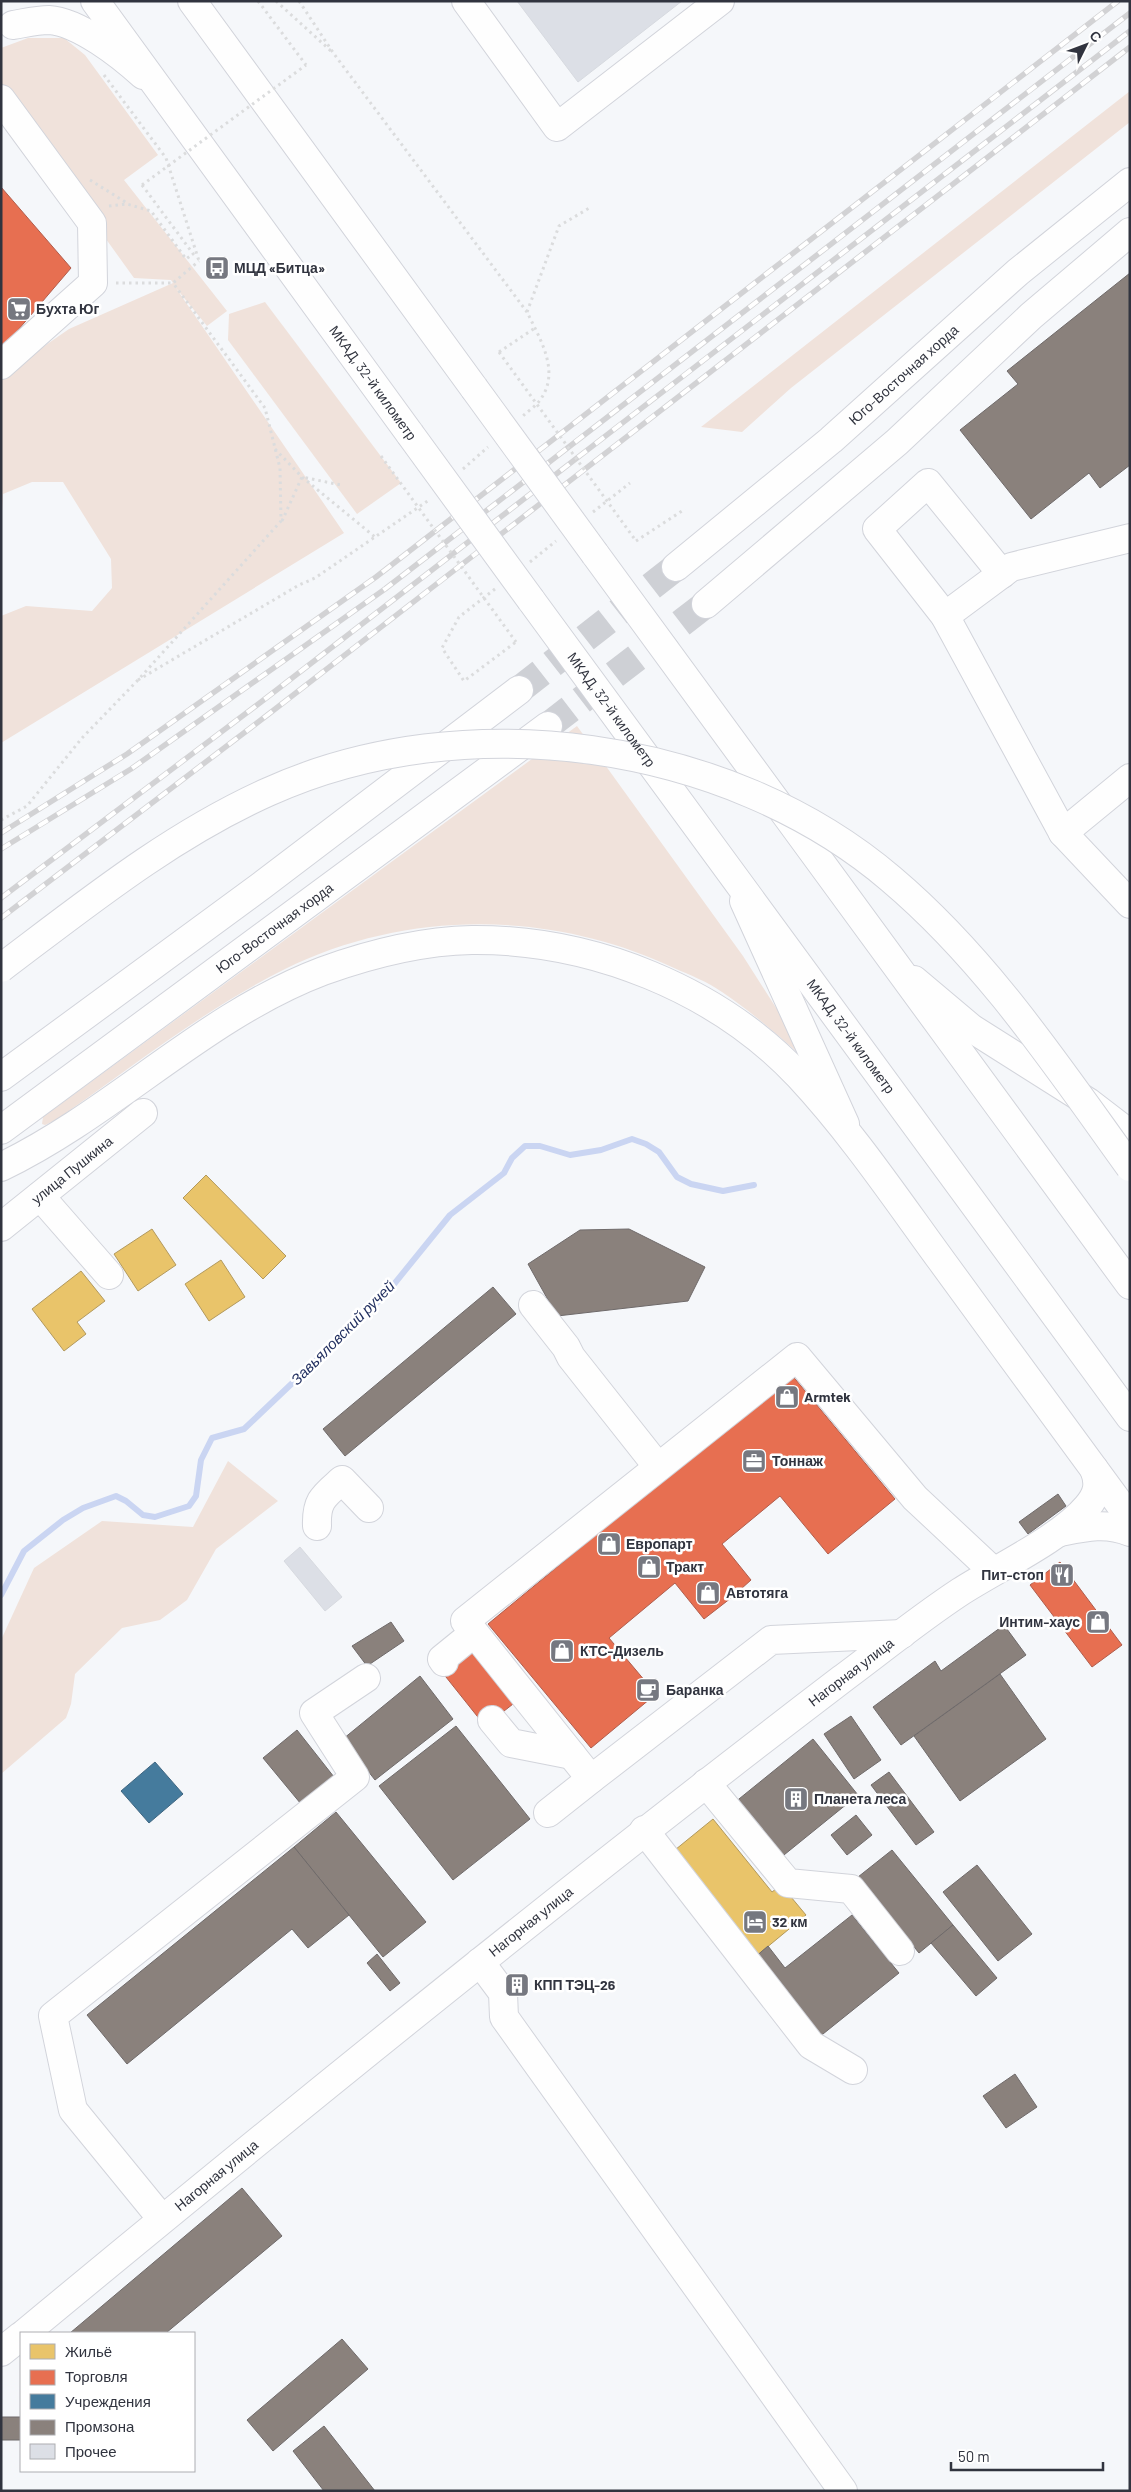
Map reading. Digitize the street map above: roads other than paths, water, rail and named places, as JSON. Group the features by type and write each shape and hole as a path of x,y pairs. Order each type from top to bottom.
{"main road":[{"path":"7,29 29,12 31,1"},
{"name":"МКАД, 32-й километр","path":"95,1 1130,1417"},
{"path":"192,1 1130,1285"},
{"path":"466,1 558,127 720,1"},
{"path":"7,29 49,20 82,30 122,56 162,93"},
{"path":"1,99 92,223 93,282 1,365"},
{"name":"Юго-Восточная хорда","path":"676,567 831,440 1018,272 1130,182"},
{"path":"706,604 898,442 1038,310 1130,232"},
{"path":"1002,574 928,483 877,529 945,616 1063,833 1130,904"},
{"path":"945,616 1011,567 1130,538"},
{"path":"1,1077 261,886 519,690"},
{"name":"Юго-Восточная хорда","path":"1,1130 548,726"},
{"path":"1,968 151,858 198,828 272,790 360,760 436,746 487,743 573,748 667,766 732,787 797,816 864,857 921,905 996,986 1130,1167"},
{"path":"1063,833 1130,778"},
{"path":"728,866 851,1137"},
{"path":"1,1167 86,1118 232,1017 285,988 323,971 396,950 470,940 557,947 594,956 667,982 717,1009 751,1033 797,1074 851,1137 1130,1518"},
{"path":"885,952 932,996 971,1028 1088,1102 1130,1134"},
{"name":"улица Пушкина","path":"1,1227 143,1113"},
{"path":"40,1196 109,1275"},
{"path":"534,1305 571,1357 658,1467"},
{"path":"591,1779 494,1668 465,1621 797,1357 915,1498 993,1571"},
{"name":"Нагорная улица","path":"25,2332 162,2219 644,1830 902,1634 993,1571 1057,1533 1079,1516 1094,1498 1098,1481 1094,1469"},
{"path":"317,1526 316,1512 320,1499 342,1480 369,1508"},
{"name":"Нагорная улица","path":"1057,1533 1094,1525 1117,1526 1130,1532"},
{"path":"444,1662 442,1659 474,1633"},
{"path":"548,1813 771,1640 902,1634"},
{"path":"162,2219 73,2110 53,2016 355,1777 314,1713 366,1678"},
{"path":"492,1720 511,1743 572,1755"},
{"path":"706,1783 788,1883 851,1889 900,1951"},
{"path":"644,1830 811,2045 853,2070"},
{"path":"480,1962 503,1992 504,2017 843,2491"},
{"path":"1,2352 20,2337"}],"waterway":[{"name":"Завьяловский ручей","path":"1,1595 24,1551 63,1520 83,1508 116,1496 126,1501 143,1515 155,1517 189,1506 196,1496 201,1460 212,1438 244,1429 386,1294 450,1215 504,1173 512,1158 525,1146 540,1146 570,1155 601,1150 632,1139 646,1144 659,1152 677,1177 691,1184 723,1191 754,1185"}],"tunnel":[{"path":"519,690 676,567"},
{"path":"548,726 706,604"}],"railway":[{"path":"1,833 127,754 376,577 1118,1"},
{"path":"1,849 131,769 385,589 1130,13"},
{"path":"1,898 261,702 1130,31"},
{"path":"1,918 270,713 1130,47"}],"place":[{"name":"МЦД «Битца»","path":"217,268"},
{"name":"Бухта Юг","path":"19,309"},
{"name":"Armtek","path":"787,1397"},
{"name":"Тоннаж","path":"754,1461"},
{"name":"Европарт","path":"609,1544"},
{"name":"Тракт","path":"649,1567"},
{"name":"Пит-стоп","path":"1062,1575"},
{"name":"Автотяга","path":"708,1593"},
{"name":"Интим-хаус","path":"1098,1622"},
{"name":"КТС-Дизель","path":"562,1651"},
{"name":"Баранка","path":"648,1690"},
{"name":"Планета леса","path":"796,1799"},
{"name":"32 км","path":"755,1922"},
{"name":"КПП ТЭЦ-26","path":"517,1985"}]}
